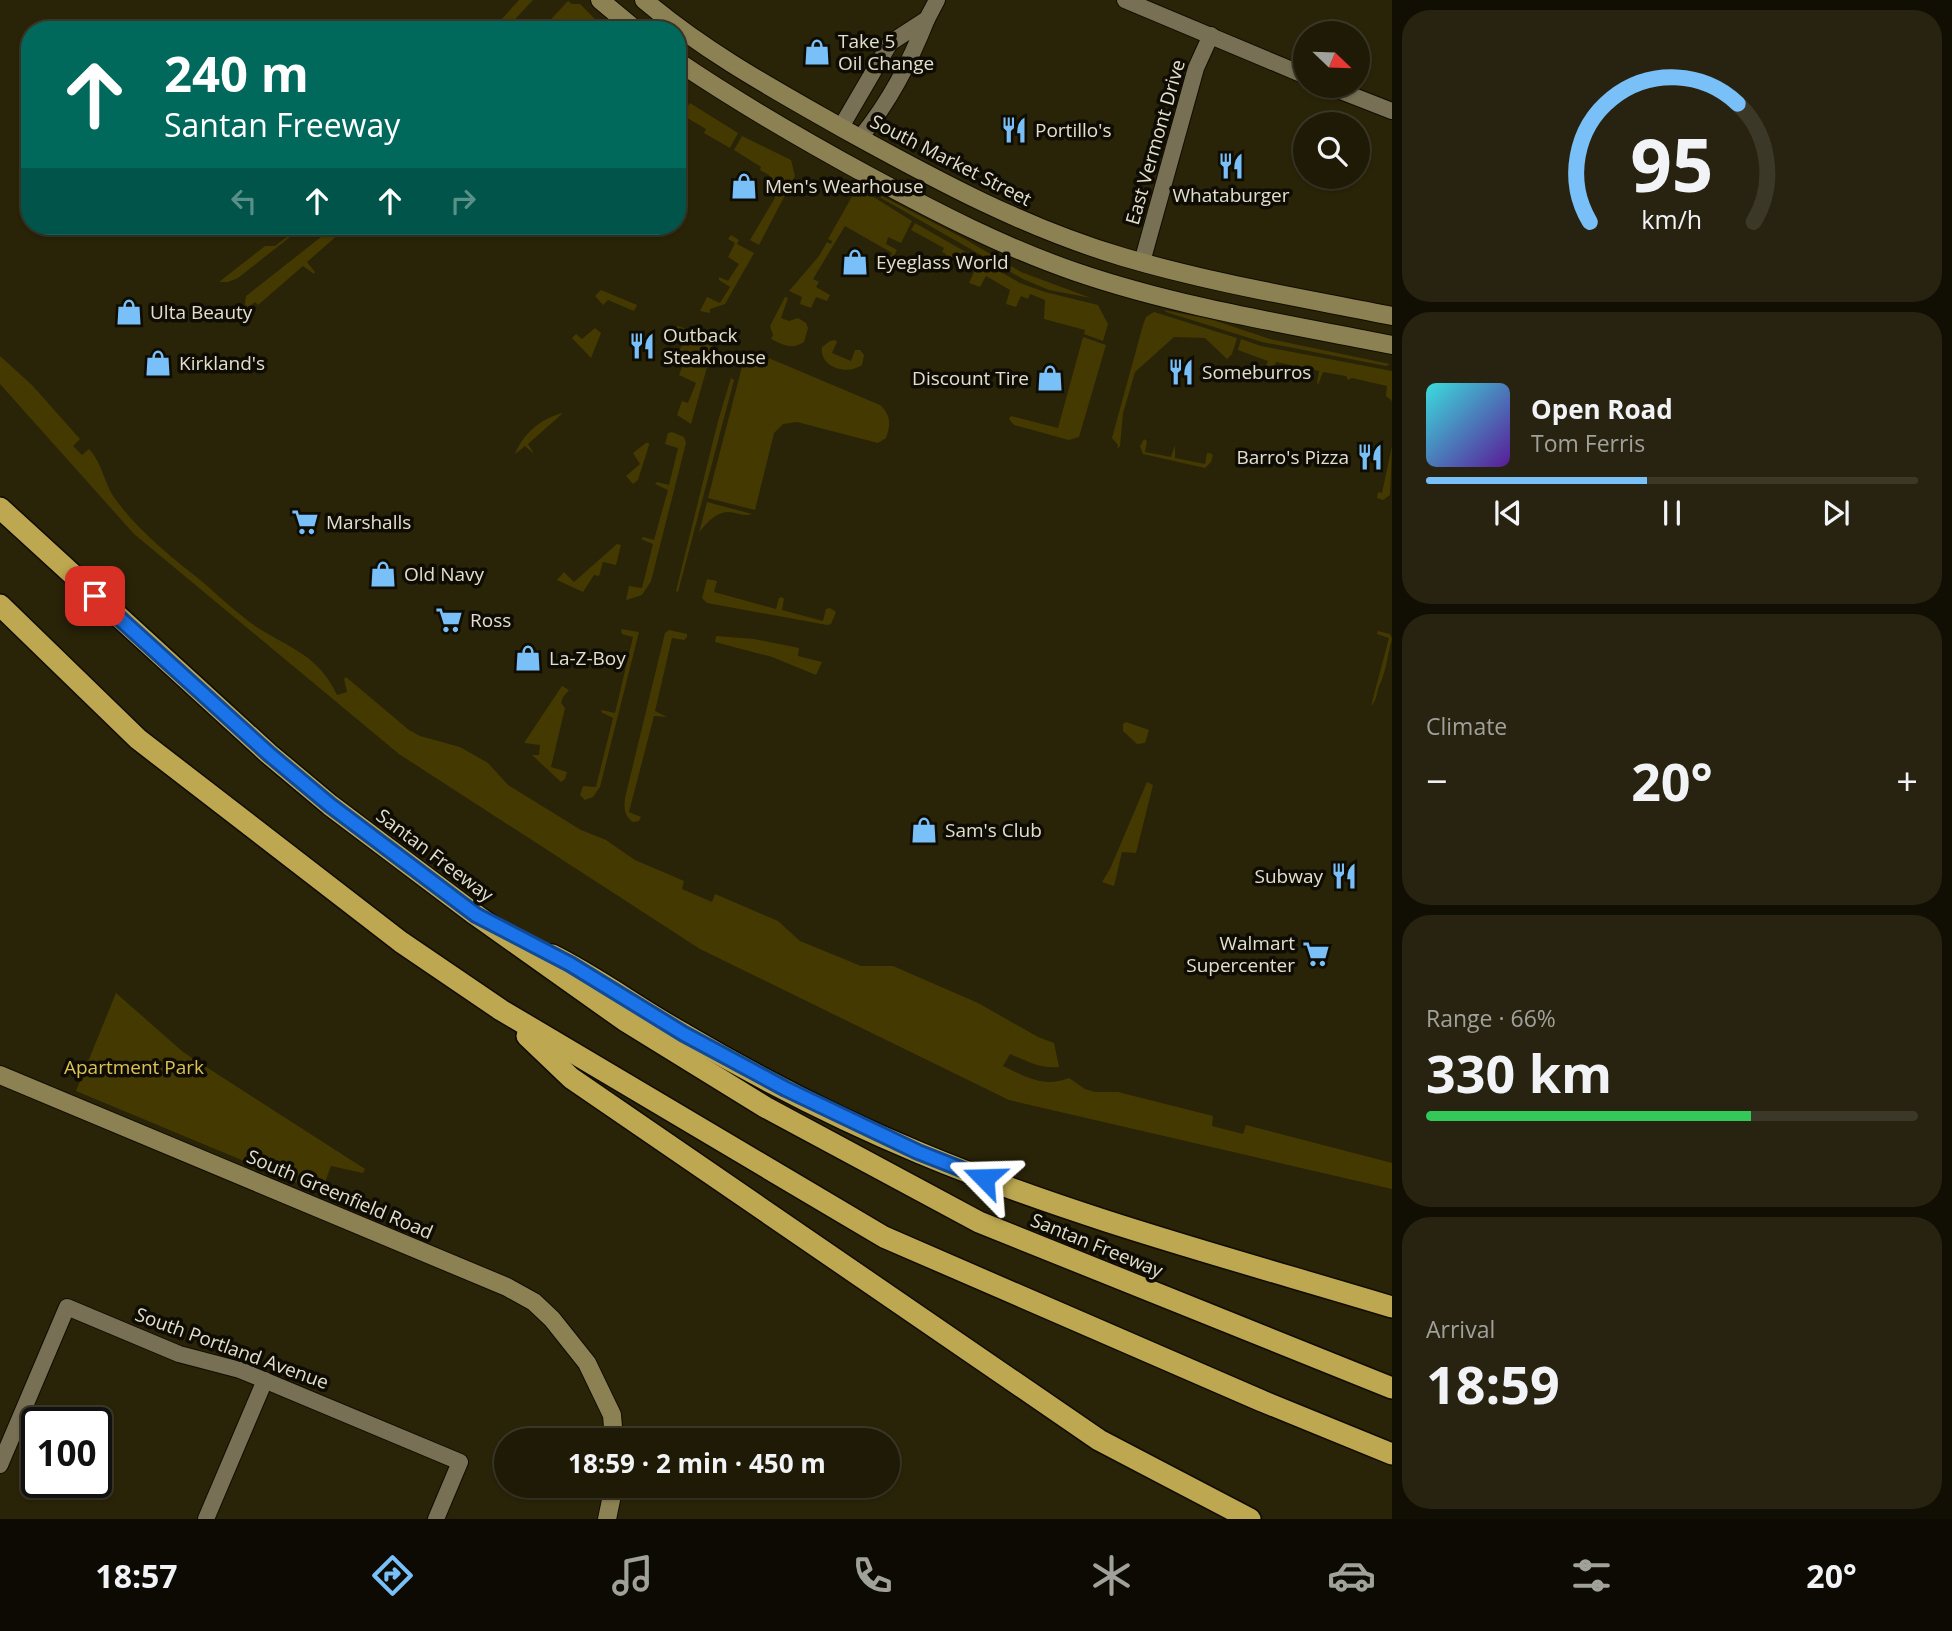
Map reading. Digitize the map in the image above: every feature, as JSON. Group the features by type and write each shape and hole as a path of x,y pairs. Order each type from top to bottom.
{"highway":[{"name":"Santan Freeway","path":"0,508 269,754 330,805 476,915 625,1020 765,1107 979,1222 1392,1388"},
{"path":"0,605 138,739 401,942 500,1010 884,1237 1262,1401 1392,1454"},
{"path":"476,915 570,964 684,1034 786,1089 918,1152 1027,1195 1109,1223 1392,1307"},
{"path":"500,1010 571,1078 1099,1440 1250,1519"}],"street":[{"path":"600,0 625,21"},
{"name":"South Market Street","path":"644,0 672,21"},
{"path":"860,138 883,110 911,60 937,0"},
{"path":"1125,0 1293,70"},
{"path":"842,127 890,43 927,19"},
{"name":"South Market Street","path":"686,31 744,71 952,189 1075,242 1177,272 1392,316"},
{"name":"East Vermont Drive","path":"1142,262 1196,68 1211,35"},
{"path":"686,67 811,144 952,220 1035,257 1105,281 1170,298 1392,345"},
{"path":"1359,98 1392,111"},
{"name":"South Greenfield Road","path":"0,1075 507,1287 534,1303 566,1334 587,1363 612,1415 613,1428"},
{"name":"South Portland Avenue","path":"0,1465 67,1307 180,1354 240,1370 460,1462 436,1519"},
{"path":"206,1519 265,1380"},
{"path":"607,1519 611,1498"}],"green space":[{"path":"519,0 533,0 513,21 500,21"},
{"path":"568,1 580,4 597,21 549,21"},
{"path":"690,103 738,133 730,148 704,133 706,129 686,117 686,109"},
{"path":"742,136 791,160 795,176 759,245 750,240 775,198 769,175 734,150"},
{"path":"864,191 912,221 901,243 888,237 886,244 897,250 885,273 881,272 892,253 845,226 813,279 819,282 816,287 830,295 827,301 816,297 811,308 800,304 802,297 789,291 819,256 827,242 831,244 832,241 828,239 854,193"},
{"path":"880,195 965,239 1021,272 1091,298 1049,290 1023,279"},
{"path":"915,223 1020,283 1098,305 1108,324 1103,341 1084,334 1085,330 1044,319 1045,300 1030,294 1028,299 1021,296 1016,307 1006,304 1010,290 986,276 980,287 969,283 975,270 953,258 946,268 941,265 946,254 942,252 944,248 911,230"},
{"path":"293,235 238,278 219,282 265,246 275,246"},
{"path":"324,235 338,235 307,262 314,274 303,266 258,305 255,302 244,311 246,296"},
{"path":"731,235 739,240 737,244 754,253 725,304 710,309 710,313 700,311 707,297 720,303 730,287 719,280 719,277 728,281 739,264 728,257 735,243 728,239"},
{"path":"601,290 637,305 634,311 608,300 603,305 595,296"},
{"path":"785,297 788,298 781,318 789,321 798,318 806,323 808,328 804,342 795,346 771,339 773,335 770,326"},
{"path":"1164,310 1213,320 1270,339 1390,364 1386,366 1262,342"},
{"path":"1154,312 1237,338 1232,354 1227,359 1205,338 1174,337 1135,372 1123,413 1120,446 1117,449 1118,445 1112,438 1143,325 1146,317"},
{"path":"678,326 710,338 713,346 691,424 677,415 682,401 688,403 696,383 679,375 685,360 678,354 685,338 674,333"},
{"path":"595,328 601,333 591,358 572,338 576,334 582,339"},
{"path":"1083,337 1106,345 1079,437 1069,440 1014,425 1009,419 1011,416 1058,428"},
{"path":"1241,339 1261,346 1392,371 1392,401 1386,396 1387,386 1352,378 1348,380 1346,376 1323,372 1318,385 1319,371 1276,362 1271,372 1266,372 1268,361 1238,350"},
{"path":"835,340 837,342 832,353 851,361 855,350 860,350 864,355 862,365 849,370 835,368 829,364 822,354 822,347"},
{"path":"754,352 880,405 888,416 889,424 886,438 878,443 797,422 783,424 774,433 755,510 708,498 744,359 752,356"},
{"path":"0,356 32,385 80,439 73,446 82,455 89,449 116,500 146,534 244,618 313,662 337,695 347,692 344,679 346,677 409,730 420,736 460,747 488,763 508,785 581,830 606,840 635,860 684,881 682,889 712,902 715,894 778,921 800,941 861,966 893,966 978,1003 1038,1037 1054,1043 1059,1067 1040,1066 1010,1054 1003,1066 1020,1074 1051,1082 1069,1078 1095,1092 1118,1092 1213,1116 1212,1126 1243,1134 1246,1125 1392,1163 1392,1189 1009,1100 700,949 399,754 134,534 0,384"},
{"path":"731,378 734,380 678,592 676,591 718,421"},
{"path":"563,413 528,444 534,454 525,446 515,454 534,428"},
{"path":"668,433 684,437 686,443 651,581 642,595 626,600 629,586 642,588 653,544 641,539 643,537 654,540 668,490 655,484 657,482 669,485 678,448 665,444"},
{"path":"1144,439 1147,441 1145,452 1171,457 1175,445 1175,458 1205,464 1207,453 1210,453 1213,455 1211,462 1205,468 1143,454 1140,446"},
{"path":"646,443 649,445 638,480 633,484 626,476 640,464 633,453"},
{"path":"1392,446 1390,495 1383,500 1377,498 1378,492 1382,493"},
{"path":"707,502 752,514 719,514 699,533"},
{"path":"617,544 621,545 616,565 603,562 599,576 594,575 583,592 557,580 564,572 574,582"},
{"path":"707,579 717,581 714,592 776,609 779,598 782,597 782,610 823,621 826,609 830,608 836,612 831,624 827,625 707,603 702,598"},
{"path":"621,629 639,632 600,787 593,797 585,800 580,795 583,786 596,787 613,718 601,712 615,713 633,637 622,634"},
{"path":"669,630 687,634 687,637 684,640 672,638 655,711 667,717 654,716 629,812 641,817 639,821 633,822 625,812 625,798 665,633"},
{"path":"1378,631 1390,634 1392,639 1384,673 1371,706 1389,638 1377,634"},
{"path":"716,636 754,639 799,648 798,656 822,662 816,675 772,657 715,642"},
{"path":"562,686 569,690 561,703 565,708 551,767 567,772 561,782 532,755 539,755 540,745 524,743"},
{"path":"1126,722 1149,730 1145,743 1137,744 1123,731 1123,724"},
{"path":"1147,782 1153,785 1136,853 1122,852 1114,886 1102,882 1110,869"},
{"name":"Apartment Park","path":"116,993 183,1052 365,1169 363,1173 331,1166 321,1193 76,1091"}],"place":[{"name":"Take 5 Oil Change","path":"817,52"},
{"name":"Portillo's","path":"1014,130"},
{"name":"Whataburger","path":"1231,166"},
{"name":"Men's Wearhouse","path":"744,186"},
{"name":"Eyeglass World","path":"855,262"},
{"name":"Ulta Beauty","path":"129,312"},
{"name":"Outback Steakhouse","path":"642,346"},
{"name":"Kirkland's","path":"158,363"},
{"name":"Someburros","path":"1181,372"},
{"name":"Discount Tire","path":"1050,378"},
{"name":"Barro's Pizza","path":"1370,457"},
{"name":"Marshalls","path":"305,522"},
{"name":"Old Navy","path":"383,574"},
{"name":"Ross","path":"449,620"},
{"name":"La-Z-Boy","path":"528,658"},
{"name":"Sam's Club","path":"924,830"},
{"name":"Subway","path":"1344,876"},
{"name":"Walmart Supercenter","path":"1316,954"}],"route":[{"path":"95,596 269,754 330,805 476,915 570,964 684,1034 786,1089 918,1152 984,1178"}]}
